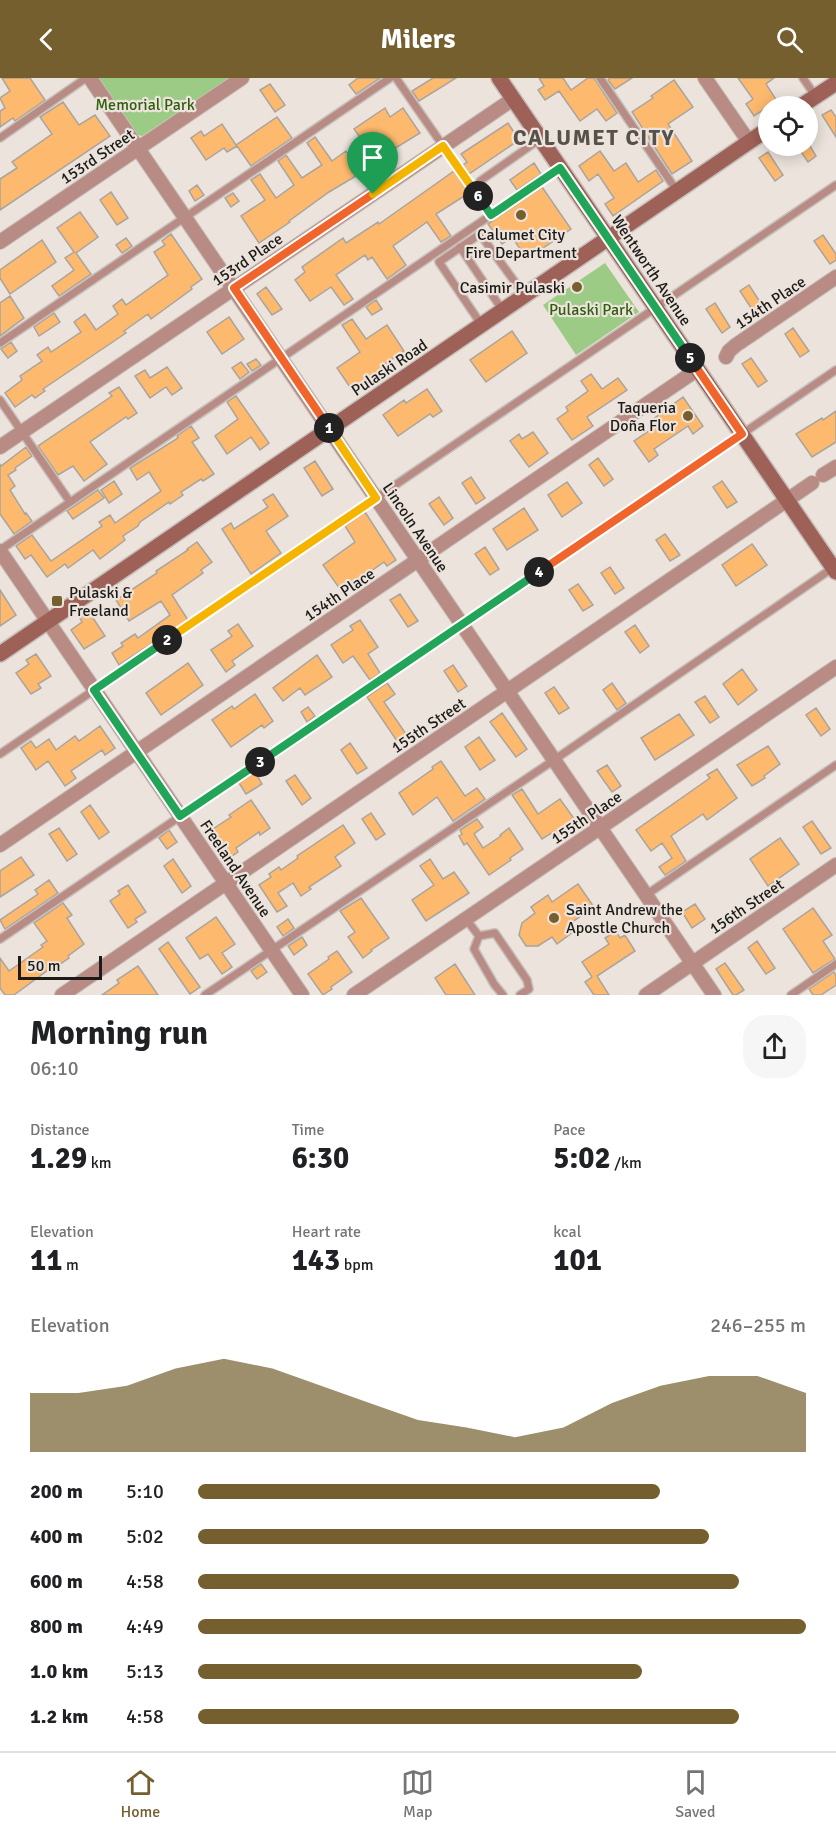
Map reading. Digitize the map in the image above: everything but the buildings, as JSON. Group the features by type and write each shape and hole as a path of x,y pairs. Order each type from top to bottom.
{"street":[{"name":"Lincoln Avenue","path":"88,78 234,288 714,995"},
{"name":"153rd Street","path":"0,242 242,78"},
{"name":"Wentworth Avenue","path":"499,78 786,500 835,568"},
{"path":"705,78 749,142"},
{"path":"817,96 836,83"},
{"name":"153rd Place","path":"0,447 513,99"},
{"name":"Pulaski Road","path":"0,654 758,136"},
{"name":"154th Place","path":"726,357 736,345 836,277"},
{"name":"154th Place","path":"0,845 698,369"},
{"name":"155th Street","path":"62,995 836,467"},
{"name":"Freeland Avenue","path":"0,550 302,995"},
{"name":"155th Place","path":"354,995 836,667"},
{"name":"156th Street","path":"646,995 836,865"}],"lane":[{"path":"0,138 88,78"},
{"path":"0,343 390,78"},
{"path":"396,78 491,215"},
{"path":"600,78 677,191"},
{"path":"803,78 815,96"},
{"path":"480,181 540,139"},
{"path":"0,550 560,168"},
{"path":"0,754 836,185"},
{"path":"482,326 439,262 460,247 480,234 525,296"},
{"path":"460,247 503,311"},
{"path":"0,939 836,370"},
{"path":"0,400 70,502"},
{"path":"205,995 835,568"},
{"path":"646,895 836,765"},
{"path":"466,919 479,936"},
{"path":"479,936 495,933 528,980 529,989 520,995"},
{"path":"479,936 474,949 503,995"},
{"path":"791,995 836,964"}],"green space":[{"name":"Memorial Park","path":"96,78 230,78 142,136 135,134"},
{"name":"Pulaski Park","path":"605,263 639,312 576,355 543,305"}],"place":[{"name":"Calumet City Fire Department","path":"521,215"},
{"name":"Casimir Pulaski","path":"577,287"},
{"name":"Taqueria Doña Flor","path":"688,416"},
{"name":"Pulaski & Freeland","path":"57,601"},
{"name":"Saint Andrew the Apostle Church","path":"554,918"}],"district":[{"name":"CALUMET CITY","path":"594,137"}],"route":[{"path":"443,146 491,215 560,168 742,434 180,816 94,690 376,498 234,288 373,194 443,146"}]}
